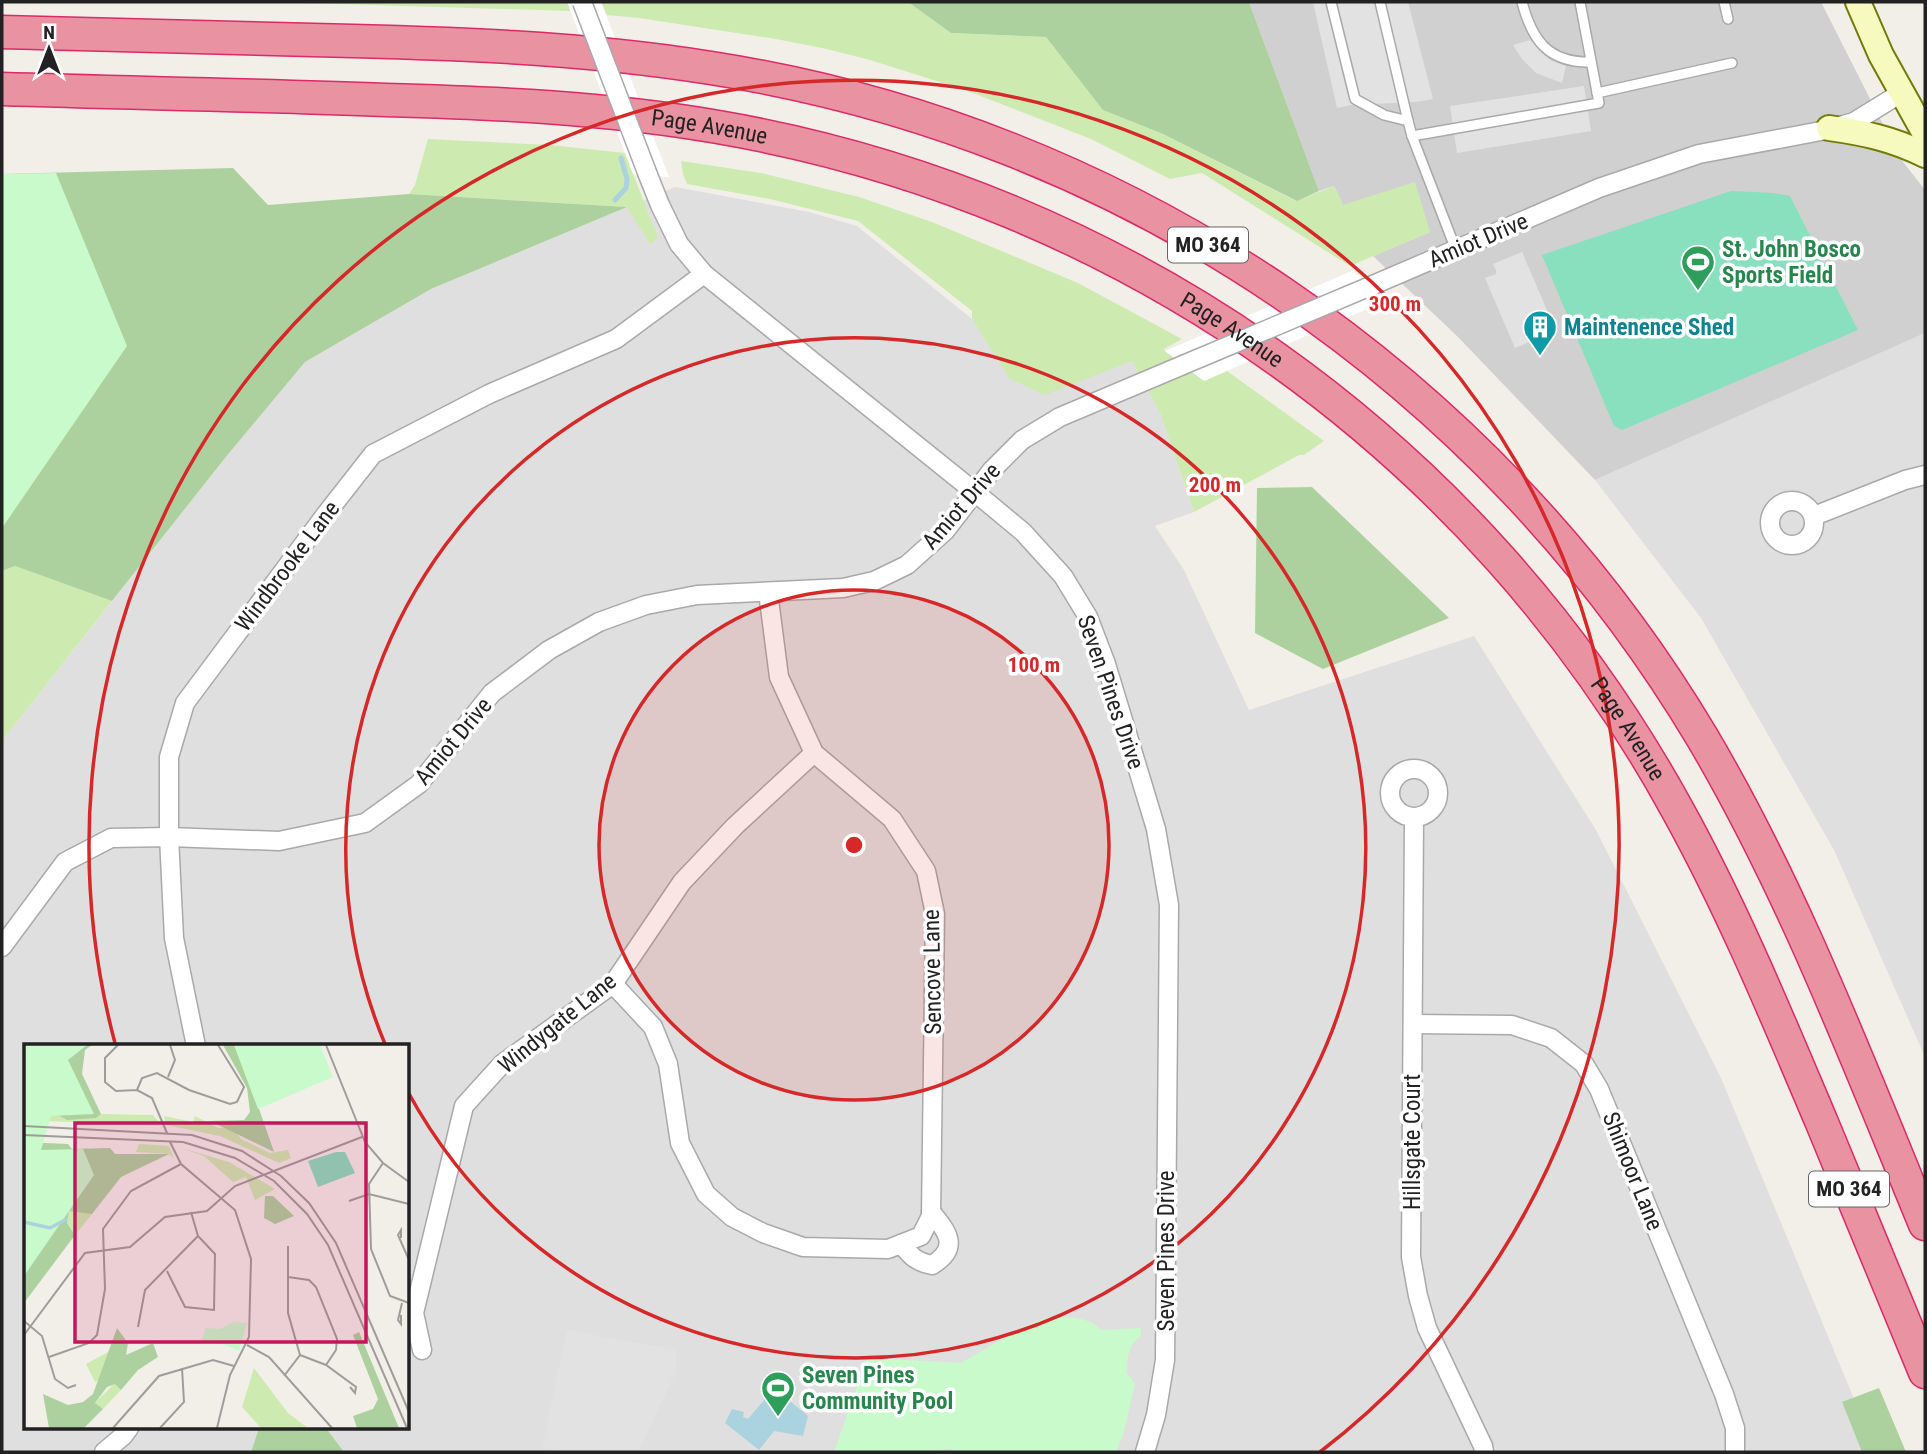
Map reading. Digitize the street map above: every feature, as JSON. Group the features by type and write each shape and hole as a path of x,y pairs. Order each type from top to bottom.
{"highway":[{"name":"MO 364","path":"2,32 467,45 582,52 717,68 839,93 988,139 1105,190 1215,249 1272,285 1331,328 1427,405 1511,485 1579,564 1632,632 1701,737 1761,848 1815,962 1925,1224"},
{"name":"Page Avenue","path":"2,89 316,97 521,106 656,117 775,138 833,151 904,172 961,191 1058,231 1165,286 1276,356 1362,424 1456,511 1540,604 1613,703 1677,809 1734,922 1773,1007 1925,1371"}],"main road":[{"path":"1858,2 1900,93 1925,134"},
{"path":"1829,128 1869,134 1905,145 1925,155"}],"street":[{"name":"Seven Pines Drive","path":"582,2 660,205 679,244 704,274 1023,533 1063,576 1088,617 1106,664 1156,829 1169,905 1165,1360 1156,1415 1145,1452"},
{"name":"Amiot Drive","path":"2,947 65,862 111,838 278,841 365,823 419,784 492,694 549,650 599,622 646,605 697,595 843,588 874,581 907,565 945,531 992,470 1022,440 1060,417 1600,188 1699,154 1854,122 1900,93"},
{"name":"Windbrooke Lane","path":"196,1044 174,938 169,837 169,757 185,703 373,454 489,394 616,339 704,274"},
{"path":"1814,516 1905,480 1925,475"},
{"name":"Sencove Lane","path":"768,592 779,677 814,753 892,818 926,871 935,914 930,1216 921,1236 901,1244"},
{"name":"Windygate Lane","path":"422,1350 414,1313 464,1106 502,1064 613,984 682,882 734,826 814,753"},
{"name":"Hillsgate Court","path":"1414,818 1411,1257 1427,1328 1484,1452"},
{"path":"613,984 653,1027 668,1064 680,1143 706,1194 732,1217 763,1233 803,1247 888,1249 901,1244 921,1263 932,1265 942,1259 950,1245 948,1234 930,1212"},
{"name":"Shimoor Lane","path":"1413,1024 1512,1025 1551,1038 1584,1064 1600,1089 1724,1394 1735,1428 1735,1452"},
{"path":"104,1452 128,1430"}],"lane":[{"path":"1331,2 1355,99 1384,115 1408,121"},
{"path":"1380,2 1412,136 1456,250"},
{"path":"1522,2 1535,37 1542,44 1558,57 1576,62 1591,62"},
{"path":"1412,136 1599,103 1580,2"},
{"path":"1724,2 1728,19"},
{"path":"1597,93 1732,63"}],"shaded area":[{"path":"1249,2 1821,2 1900,158 1925,190 1925,333 1595,480 1459,338 1373,256 1430,232 1343,205 1334,186 1319,191"},
{"path":"1313,2 1408,2 1433,99 1337,108"},
{"path":"1530,40 1550,60 1566,66 1562,83 1536,73 1522,59 1513,45"},
{"path":"1584,86 1591,131 1457,153 1450,106"},
{"path":"675,187 809,212 857,226 972,319 1011,379 1073,383 1132,361 1160,413 1194,512 1155,526 1184,570 1249,710 1474,636 1596,830 1721,1078 1876,1452 344,1452 328,1430 410,1430 410,1044 24,1044 24,1430 258,1430 251,1452 2,1452 2,741 225,458 305,362 431,289"},
{"path":"1522,252 1556,331 1515,348 1485,278 1496,274 1493,264"},
{"path":"1925,333 1925,1057 1834,850 1701,618 1595,480"},
{"path":"567,1330 676,1350 676,1372 638,1452 563,1452 542,1447"}],"green space":[{"path":"272,2 568,2 571,11"},
{"path":"601,2 908,2 951,33 1046,37 1104,110 1163,134 1296,201 1334,186 1343,205 1415,182 1430,232 1350,266 1202,173 1170,179 1091,139 965,90 870,60 776,39 607,15"},
{"path":"908,2 1249,2 1319,191 1297,201 1163,134 1103,110 1046,37 951,33"},
{"path":"428,139 550,145 625,153 658,238 650,244 627,207 409,194 415,185"},
{"path":"681,161 761,173 859,197 932,222 1078,283 1182,339 1164,349 1165,351 1204,381 1227,371 1324,441 1304,455 1299,455 1194,512 1160,413 1132,361 1045,395 1010,379 972,319 972,311 858,221 770,199 687,184"},
{"path":"233,168 268,205 409,194 627,207 431,289 305,362 112,601 15,566 2,571 2,174"},
{"path":"56,173 127,346 2,528 2,174"},
{"name":"St. John Bosco Sports Field","path":"1731,191 1790,196 1858,330 1622,430 1614,426 1542,255"},
{"path":"1312,487 1449,618 1323,669 1255,633 1257,488"},
{"path":"15,566 112,601 2,741 2,571"},
{"path":"1048,1317 1083,1320 1102,1330 1141,1328 1141,1336 1133,1343 1129,1352 1127,1373 1135,1383 1124,1432 1116,1452 956,1452 949,1449 926,1452 834,1452 867,1358 961,1363 1023,1327"},
{"path":"1879,1388 1906,1452 1862,1452 1842,1402"},
{"path":"258,1430 328,1430 344,1452 251,1452"}],"water":[{"name":"Seven Pines Community Pool","path":"774,1388 808,1416 803,1436 774,1431 759,1450 725,1423 732,1409 744,1412 743,1417 748,1419"}],"pier":[{"path":"567,2 601,2 669,177 633,174"},
{"path":"1352,271 1392,298 1204,381 1165,351"}],"waterway":[{"path":"615,200 626,188 627,179 621,158"}],"place":[{"name":"St. John Bosco Sports Field","path":"1698,292"},
{"name":"Maintenence Shed","path":"1540,357"},
{"name":"Seven Pines Community Pool","path":"778,1418"}]}
